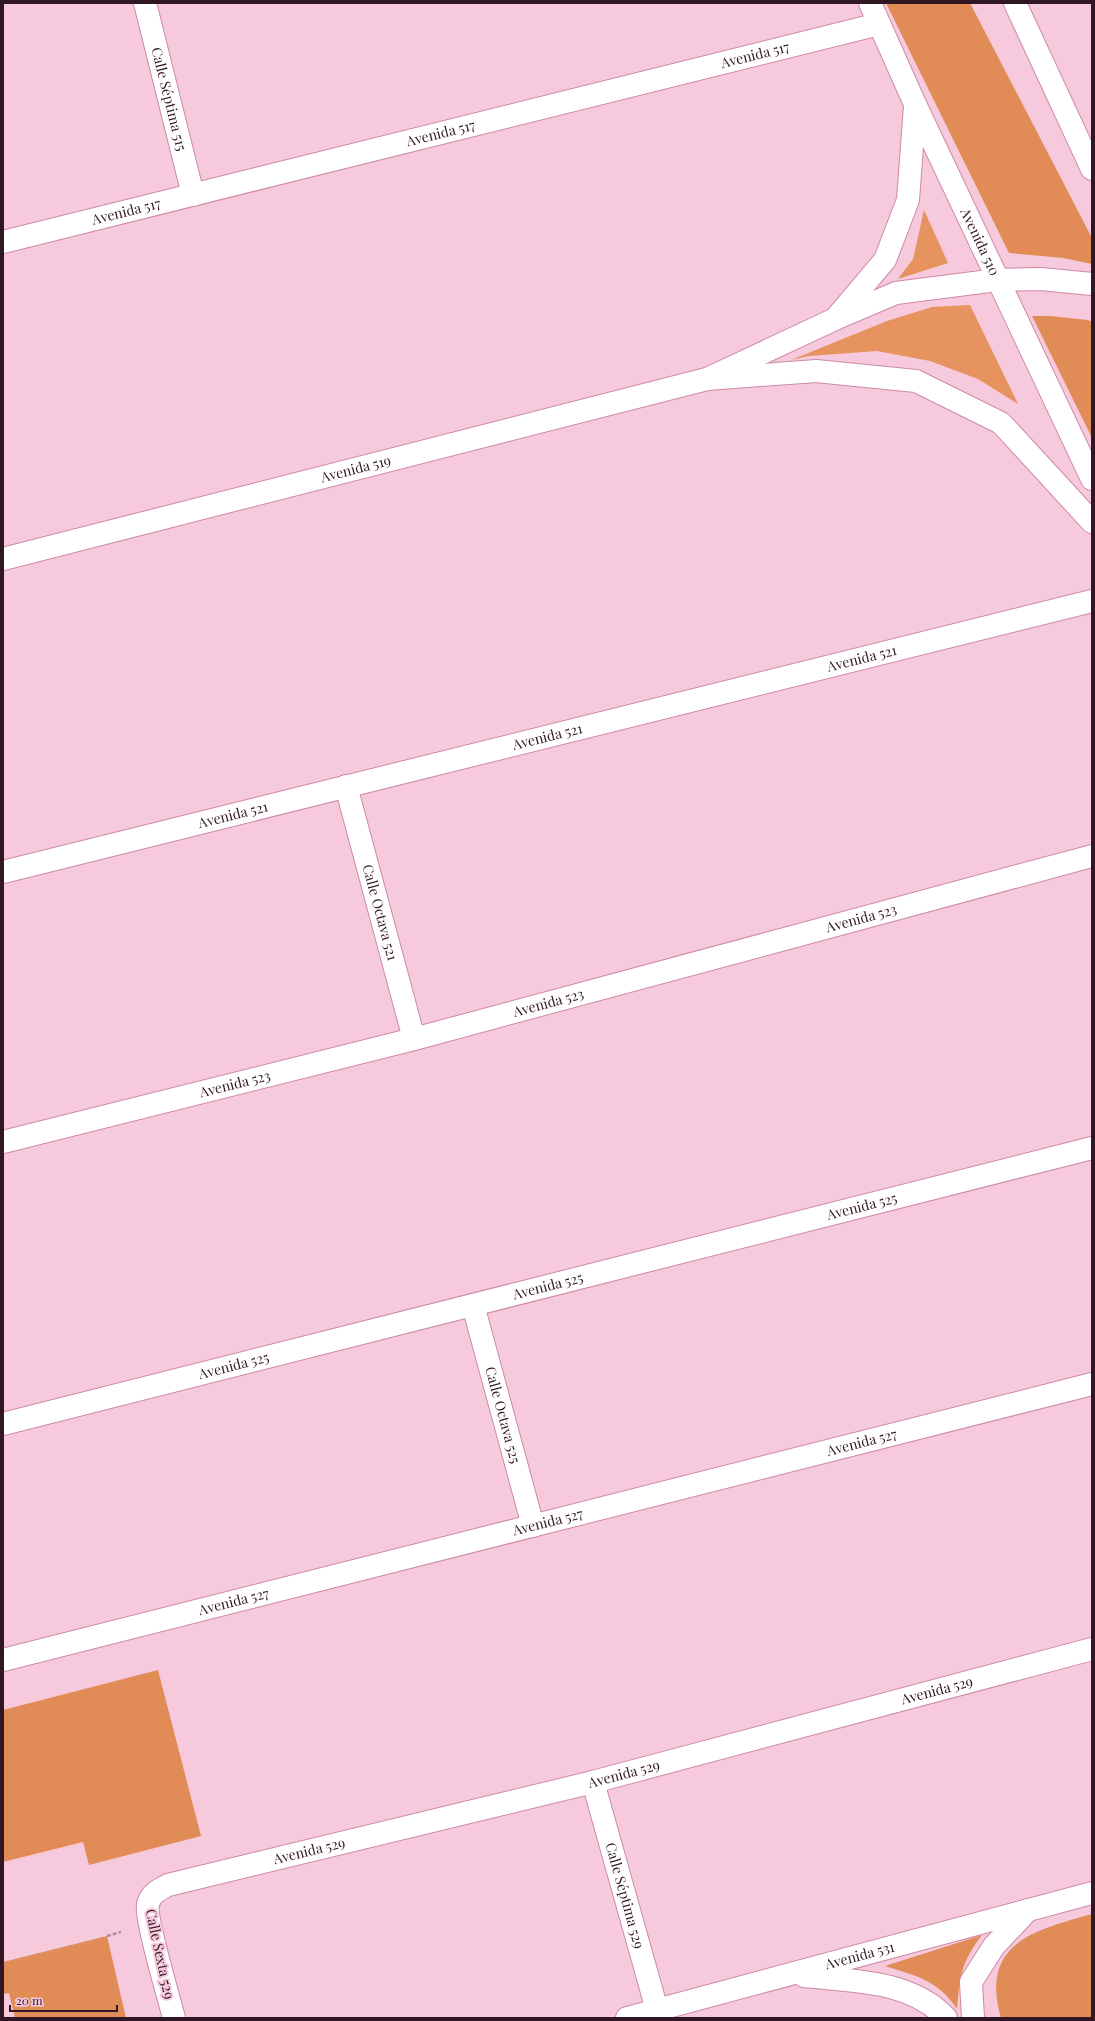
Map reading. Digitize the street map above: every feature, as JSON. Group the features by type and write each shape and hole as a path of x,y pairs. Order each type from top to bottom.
{"street":[{"name":"Calle Séptima 515","path":"145,3 193,194"},
{"name":"Avenida 510","path":"870,3 878,24 997,280 1092,479"},
{"path":"1015,3 1092,169"},
{"name":"Avenida 517","path":"3,242 878,24"},
{"path":"834,319 885,260 908,200 915,104"},
{"path":"707,379 834,319 896,293 997,280 1041,279 1092,284"},
{"path":"707,379 816,372 916,382 1001,423 1092,522"},
{"name":"Avenida 519","path":"3,559 707,379"},
{"name":"Avenida 521","path":"3,872 1092,601"},
{"name":"Calle Octava 521","path":"346,786 414,1039"},
{"name":"Avenida 523","path":"3,1142 414,1039 1092,856"},
{"name":"Avenida 525","path":"3,1424 1092,1148"},
{"name":"Calle Octava 525","path":"473,1305 534,1526"},
{"name":"Avenida 527","path":"3,1660 1092,1384"},
{"name":"Avenida 529","path":"154,1892 182,1881 593,1782 1092,1649"},
{"name":"Calle Séptima 529","path":"593,1782 657,2010"},
{"name":"Calle Sexta 529","path":"154,1892 148,1904 151,1924 174,2018"},
{"name":"Avenida 531","path":"627,2018 1092,1893"},
{"path":"973,2018 971,1982 994,1946 1028,1910"},
{"path":"791,1974 873,1983 905,1992 935,2006 946,2018"}],"shaded area":[{"path":"886,3 970,3 1092,238 1092,264 1063,258 1009,253"},
{"path":"924,210 948,263 898,279 913,259"},
{"path":"970,305 1018,404 978,379 930,361 877,351 809,356 791,360 887,321 932,307"},
{"path":"1032,316 1050,316 1088,320 1092,322 1092,438"},
{"path":"158,1670 201,1836 89,1865 83,1842 3,1862 3,1710"},
{"path":"1092,1914 1092,2018 1001,2018 996,1993 998,1972 1005,1956 1017,1944 1032,1934 1051,1926"},
{"path":"982,1935 970,1954 963,1970 959,1987 957,2009 942,1991 926,1980 885,1966"},
{"path":"107,1936 126,2018 15,2018 9,1993 3,1994 3,1962"}]}
